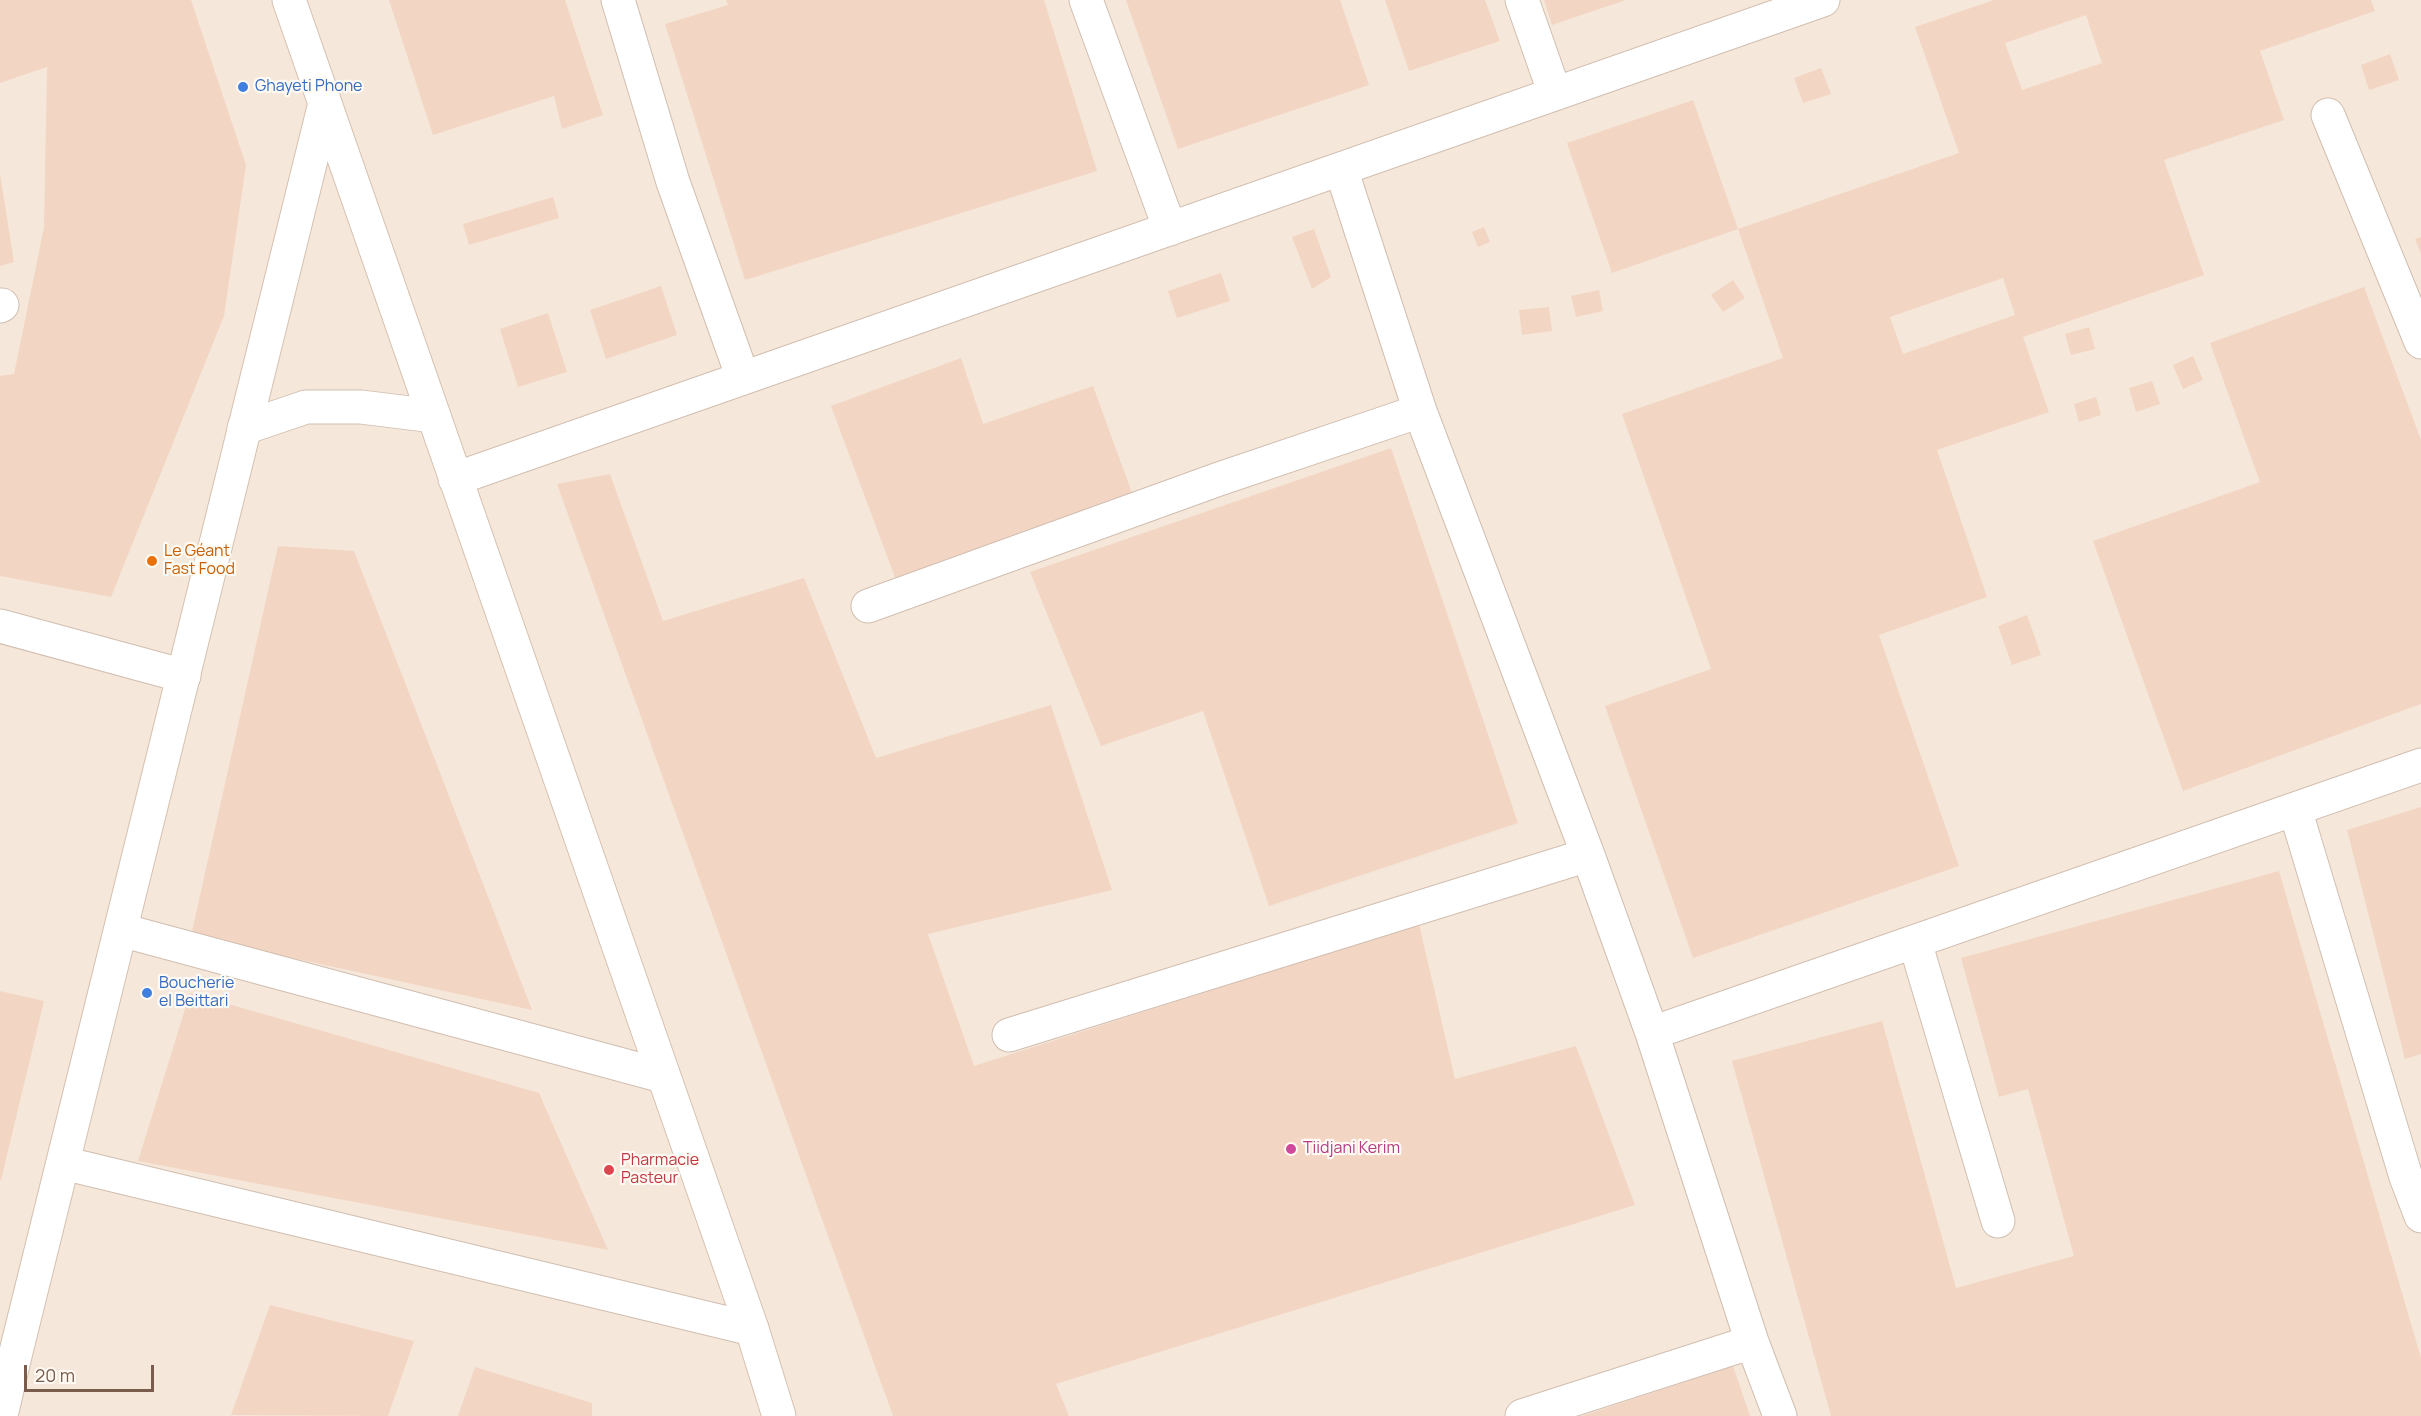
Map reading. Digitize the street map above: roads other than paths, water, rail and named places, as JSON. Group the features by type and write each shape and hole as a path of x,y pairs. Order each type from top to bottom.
{"street":[{"path":"289,0 752,1329 779,1416"},
{"path":"618,0 673,182 743,378"},
{"path":"1086,0 1170,229"},
{"path":"1522,0 1555,94"},
{"path":"455,479 1823,0"},
{"path":"1,1416 6,1371 63,1163 325,103"},
{"path":"2328,115 2421,342"},
{"path":"1341,169 1420,411 1588,855 1652,1033 1752,1342 1780,1416"},
{"path":"244,428 306,407 361,407 434,416"},
{"path":"868,606 1219,479 1420,411"},
{"path":"0,627 183,676"},
{"path":"1652,1033 2421,765"},
{"path":"2295,809 2406,1178 2421,1216"},
{"path":"1009,1035 1588,855"},
{"path":"121,930 663,1076"},
{"path":"1915,942 1998,1221"},
{"path":"63,1163 752,1329"},
{"path":"1522,1416 1752,1342"}],"place":[{"name":"Ghayeti Phone","path":"243,87"},
{"name":"Le Géant Fast Food","path":"152,561"},
{"name":"Boucherie el Beittari","path":"147,993"},
{"name":"Tiidjani Kerim","path":"1291,1149"},
{"name":"Pharmacie Pasteur","path":"609,1170"}]}
